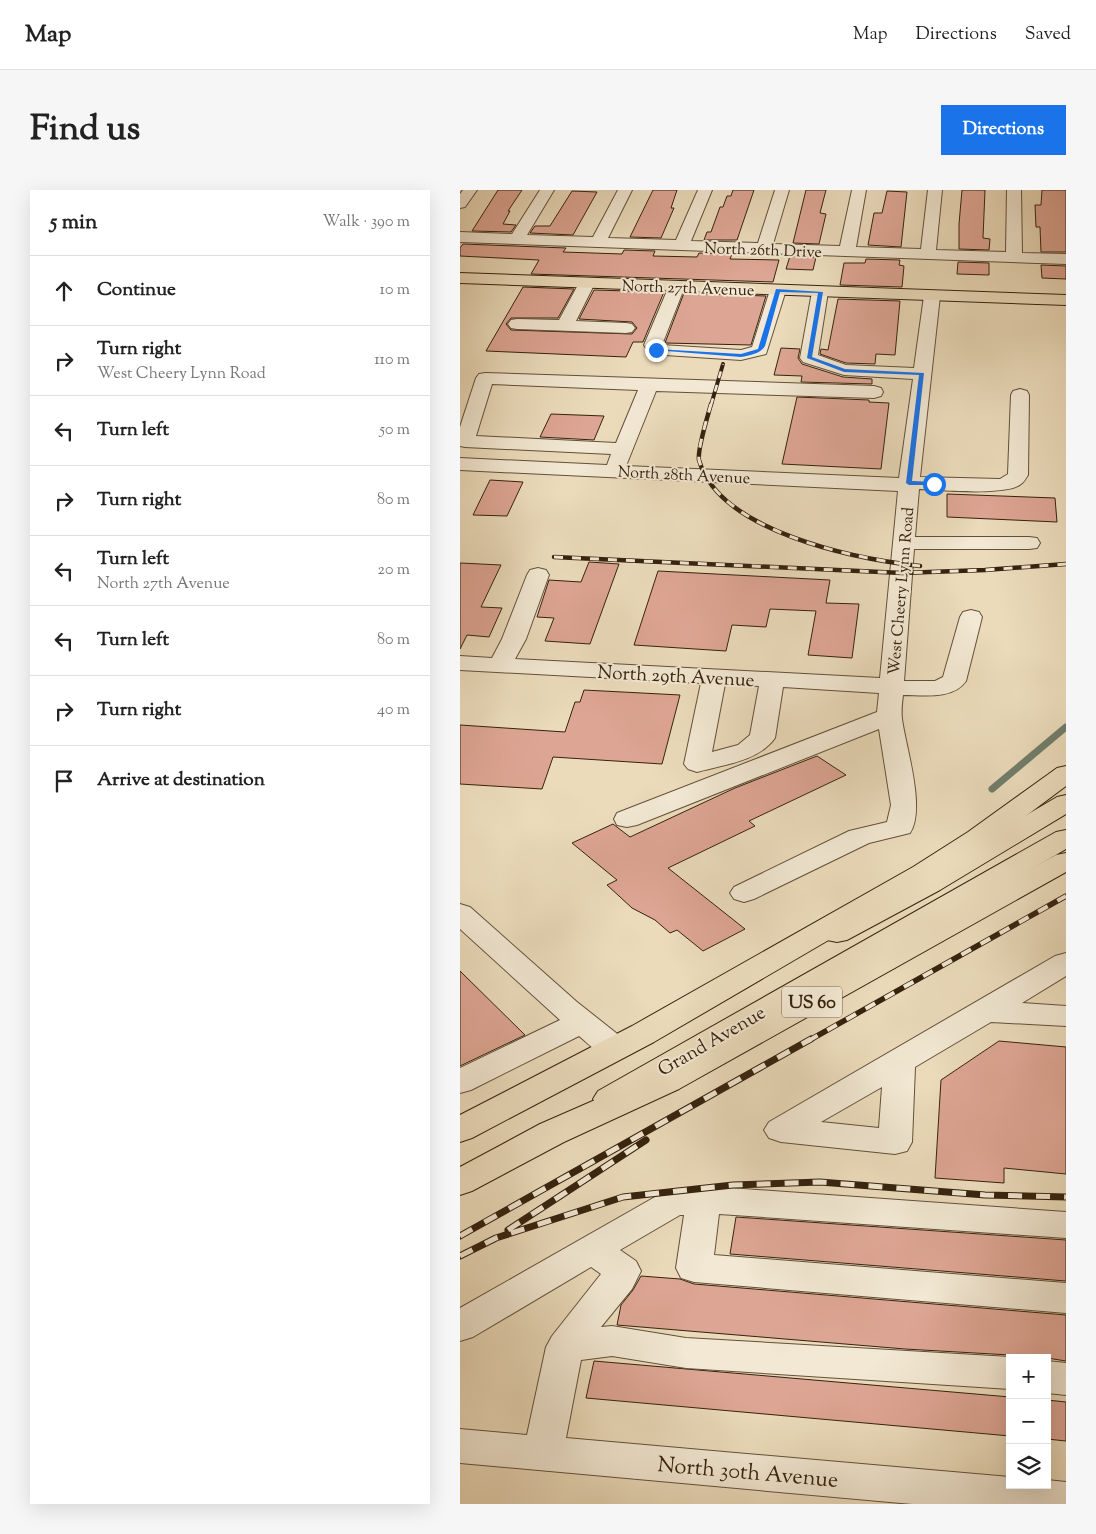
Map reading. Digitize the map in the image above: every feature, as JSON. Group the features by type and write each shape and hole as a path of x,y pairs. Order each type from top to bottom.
{"main road":[{"name":"North 27th Avenue","path":"460,278 677,286 776,294 820,292 1066,300"},
{"path":"643,1034 922,873 978,838 1066,774"},
{"name":"Grand Avenue","path":"460,1130 930,884 1066,802"},
{"name":"Grand Avenue","path":"460,1182 552,1133 663,1067 1066,838"},
{"name":"US 60","path":"552,1133 668,1081 1066,862"}],"street":[{"path":"460,204 470,190"},
{"path":"517,239 547,190"},
{"path":"598,242 625,190"},
{"path":"681,246 705,190"},
{"path":"764,249 782,190"},
{"path":"847,252 859,190"},
{"path":"928,254 935,190"},
{"path":"1014,190 1014,258"},
{"name":"North 26th Drive","path":"460,237 1066,259"},
{"path":"565,326 588,283"},
{"path":"677,286 653,345 656,350 741,355 760,350 776,294"},
{"path":"820,292 809,358 844,370 922,374"},
{"name":"West Cheery Lynn Road","path":"744,893 859,837 900,827 904,805 889,716 909,484 932,296"},
{"path":"517,324 626,328"},
{"path":"623,449 465,441 485,378 874,392"},
{"path":"614,471 649,385"},
{"name":"North 28th Avenue","path":"460,464 909,484 1002,485 1013,481 1018,475 1020,395"},
{"path":"904,544 1029,544"},
{"path":"500,666 514,639 538,576"},
{"name":"North 29th Avenue","path":"460,663 939,688 954,681 971,617"},
{"path":"697,764 714,677"},
{"path":"697,764 748,750 762,738 772,680"},
{"path":"626,819 889,716"},
{"path":"697,764 722,783"},
{"path":"460,913 582,1022 614,1048"},
{"path":"899,1062 988,1011 1066,963"},
{"path":"988,1011 1066,1016"},
{"path":"460,1082 582,1022"},
{"path":"460,1326 674,1202 730,1201 1066,1225"},
{"path":"703,1202 694,1268 1066,1298"},
{"path":"543,1453 564,1347 608,1290 619,1279 623,1271 593,1249"},
{"path":"564,1347 612,1341 686,1352 1006,1373"},
{"path":"1051,1377 1066,1379"},
{"name":"North 30th Avenue","path":"460,1446 543,1453 855,1492 1066,1500"}],"building":[{"path":"498,190 522,190 508,211 510,211 503,224 516,225 511,232 472,231"},
{"path":"653,190 677,190 671,208 674,208 661,238 630,237"},
{"path":"733,190 754,190 737,240 704,240 707,232 711,232 720,207 723,207 727,196 731,196"},
{"path":"806,190 826,190 820,213 826,214 819,244 793,243"},
{"path":"962,190 985,190 983,238 990,239 989,250 959,249"},
{"path":"1042,190 1066,190 1066,252 1041,252 1040,227 1036,227 1035,205 1041,205"},
{"path":"572,191 597,192 573,235 530,233 535,226 550,226"},
{"path":"887,191 907,192 901,247 868,245 874,213 882,213"},
{"path":"463,244 566,248 563,252 622,254 624,250 655,251 653,256 697,257 699,253 732,254 730,259 779,260 773,282 531,274 539,260 460,256 460,248"},
{"path":"790,256 816,257 813,270 786,269"},
{"path":"866,259 900,260 899,265 904,266 902,287 840,285 844,263 865,263"},
{"path":"958,262 989,263 989,275 957,274"},
{"path":"1041,265 1066,266 1066,279 1042,278"},
{"path":"523,287 574,289 558,318 511,318 506,324 511,330 632,334 637,328 632,322 579,319 594,290 664,292 643,342 633,342 626,357 486,351"},
{"path":"684,293 766,296 751,345 665,343"},
{"path":"838,299 900,301 895,355 876,354 875,364 846,363 820,354 821,349 828,350"},
{"path":"781,348 800,349 798,358 802,364 843,377 872,379 872,384 801,382 802,376 774,375"},
{"path":"797,397 869,400 869,402 889,403 881,469 782,464"},
{"path":"551,414 604,416 594,440 540,437"},
{"path":"490,480 523,482 507,516 473,515"},
{"path":"947,494 1055,498 1057,522 947,517"},
{"path":"589,562 619,564 590,644 545,641 554,618 537,617 549,580 581,582"},
{"path":"460,563 501,565 481,607 502,608 489,637 467,635 460,649"},
{"path":"658,571 830,580 826,603 859,604 852,658 808,655 816,611 770,609 766,627 732,625 726,651 634,645"},
{"path":"584,690 680,695 662,764 553,757 542,789 460,784 460,725 565,732 575,702 580,702"},
{"path":"817,756 846,775 749,821 755,826 668,868 745,929 703,951 677,930 670,933 655,920 632,908 607,885 617,880 572,843 613,824 630,837 735,788"},
{"path":"460,971 525,1035 460,1066"},
{"path":"999,1041 1066,1047 1066,1174 1004,1168 1004,1183 935,1178 941,1080"},
{"path":"736,1217 1066,1240 1066,1281 730,1254"},
{"path":"641,1276 680,1279 694,1284 1066,1315 1066,1361 1051,1359 1051,1354 1006,1355 905,1349 617,1325 621,1305"},
{"path":"594,1361 1006,1397 1006,1436 586,1398"},
{"path":"1051,1400 1066,1402 1066,1441 1051,1439"}],"waterway":[{"path":"992,789 1066,727"}],"railway":[{"path":"711,405 723,364"},
{"path":"711,404 701,441 699,460 712,485 733,506 761,523 793,537 827,548 861,557 920,566"},
{"path":"554,557 902,573 985,570 1066,564"},
{"path":"808,1041 1066,896"},
{"path":"460,1236 811,1039"},
{"path":"508,1230 646,1140"},
{"path":"460,1256 496,1238 623,1197 733,1185 820,1182 985,1195 1066,1197"}],"route":[{"path":"656,350 741,355 760,350 778,290 820,292 809,358 844,370 922,374 909,483 934,484"}]}
